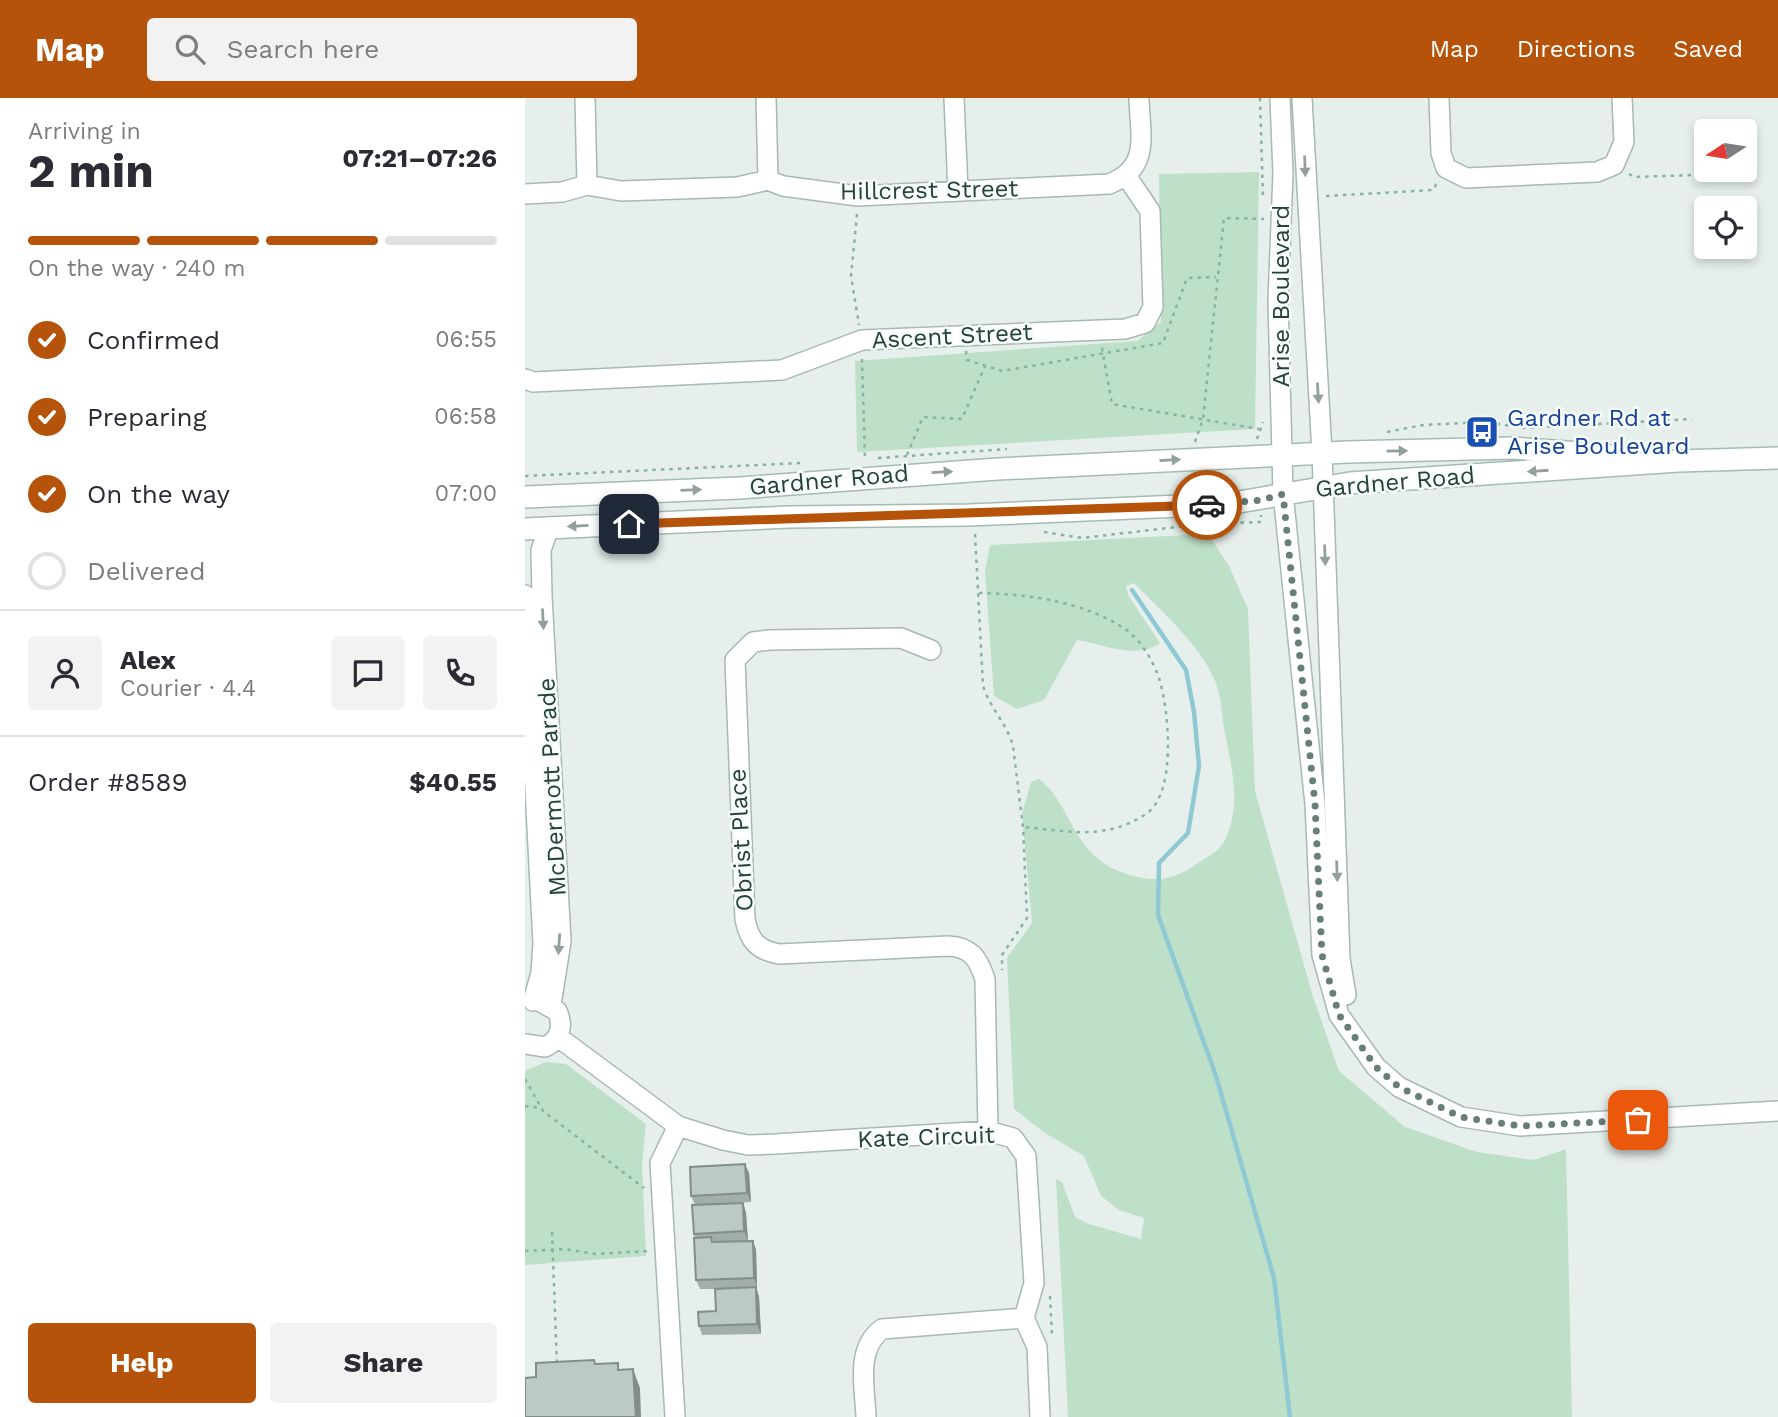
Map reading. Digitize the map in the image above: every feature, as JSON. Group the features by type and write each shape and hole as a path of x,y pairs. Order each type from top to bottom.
{"street":[{"path":"585,98 587,185"},
{"path":"766,98 768,180"},
{"path":"954,98 958,191"},
{"path":"1127,177 1141,155 1139,98"},
{"name":"Arise Boulevard","path":"1280,98 1283,173 1278,301 1281,455 1315,804 1322,955 1339,1015 1376,1067 1399,1087"},
{"name":"Arise Boulevard","path":"1302,98 1322,453 1341,976 1350,1011 1373,1052 1399,1087"},
{"path":"1439,98 1441,153 1446,169 1466,178 1597,172 1614,165 1624,142 1622,98"},
{"name":"Hillcrest Street","path":"525,194 562,192 587,185 621,191 737,187 768,180 783,186 858,196 1109,184 1127,177"},
{"name":"Ascent Street","path":"525,379 533,382 782,370 862,340 1125,329 1145,323 1153,307 1150,211 1127,177"},
{"name":"Gardner Road","path":"525,497 739,488 922,473 1322,453 1512,448 1679,461"},
{"name":"Gardner Road","path":"525,528 789,517 969,515 1227,504 1323,486 1679,461 1778,457"},
{"path":"739,488 751,497 785,501 789,517"},
{"name":"McDermott Parade","path":"536,1003 561,941 542,596 541,550 549,527"},
{"name":"McDermott Parade","path":"525,595 526,656 543,943 536,1003"},
{"name":"Obrist Place","path":"931,650 901,638 769,640 753,642 735,660 744,919 748,935 765,951 779,954 960,946 970,950 979,960 985,978 988,1131"},
{"path":"1315,804 1335,803"},
{"path":"525,1044 545,1047 558,1037 561,1018 536,1003"},
{"name":"Kate Circuit","path":"558,1037 678,1126 695,1133 748,1145 988,1131 1013,1138 1026,1156 1034,1283 1024,1318"},
{"path":"1399,1087 1461,1117 1520,1126 1778,1111"},
{"path":"675,1417 660,1163 678,1126"},
{"path":"866,1417 866,1345 882,1329 1024,1318 1037,1347 1040,1417"}],"path":[{"path":"1614,165 1634,177 1694,175"},
{"path":"1325,196 1433,190 1446,169"},
{"path":"1195,442 1203,419 1224,218 1264,219"},
{"path":"1098,330 1112,404 1259,429"},
{"path":"907,455 923,418 962,419 985,366"},
{"path":"975,534 983,686 988,702 1010,735 1013,747 1023,827 1027,918 1002,956 1002,977 985,978"},
{"path":"979,593 1039,598 1079,607 1122,627 1149,657 1159,680 1166,713 1167,780 1161,797 1149,813 1113,830 1093,834 1023,827"},
{"path":"525,1079 541,1108 649,1192"},
{"path":"525,1106 541,1108"},
{"path":"552,1232 557,1368"},
{"path":"525,1251 552,1250 595,1254 653,1251"}],"green space":[{"path":"1259,172 1255,429 857,452 855,361 1137,341 1161,322 1159,174"},
{"path":"1208,534 1229,566 1248,609 1255,791 1313,997 1339,1071 1405,1127 1477,1152 1534,1160 1566,1149 1572,1417 1068,1417 1056,1179 1062,1182 1075,1217 1089,1224 1141,1239 1144,1218 1119,1210 1101,1196 1084,1156 1045,1133 1014,1109 1007,958 1032,923 1022,814 1031,782 1039,779 1057,799 1080,838 1101,861 1116,870 1137,877 1166,878 1185,871 1222,845 1233,814 1234,785 1217,686 1211,672 1181,631 1134,583 1126,586 1128,595 1160,643 1151,648 1130,651 1077,640 1044,700 1017,709 994,696 985,571 990,545"},
{"path":"545,1062 566,1064 646,1124 642,1163 646,1256 525,1265 525,1071"}],"building":[{"path":"745,1164 747,1193 691,1196 690,1167"},
{"path":"743,1203 744,1231 694,1234 692,1205"},
{"path":"711,1237 712,1242 753,1241 754,1278 696,1280 694,1238"},
{"path":"756,1287 757,1324 699,1326 698,1312 716,1311 715,1289"},
{"path":"594,1360 595,1364 618,1363 618,1370 633,1369 636,1417 525,1417 525,1378 536,1377 536,1363"}],"waterway":[{"path":"1132,590 1186,670 1194,712 1199,766 1188,833 1159,863 1158,915 1216,1076 1274,1278 1290,1417"}],"way so far":[{"path":"1207,505 1262,500 1283,494 1315,804 1322,955 1339,1015 1376,1067 1399,1087 1461,1117 1520,1126 1638,1120"}],"place":[{"name":"Gardner Rd at Arise Boulevard","path":"1482,432"}],"route":[{"path":"629,524 789,517 969,515 1207,505"}]}
